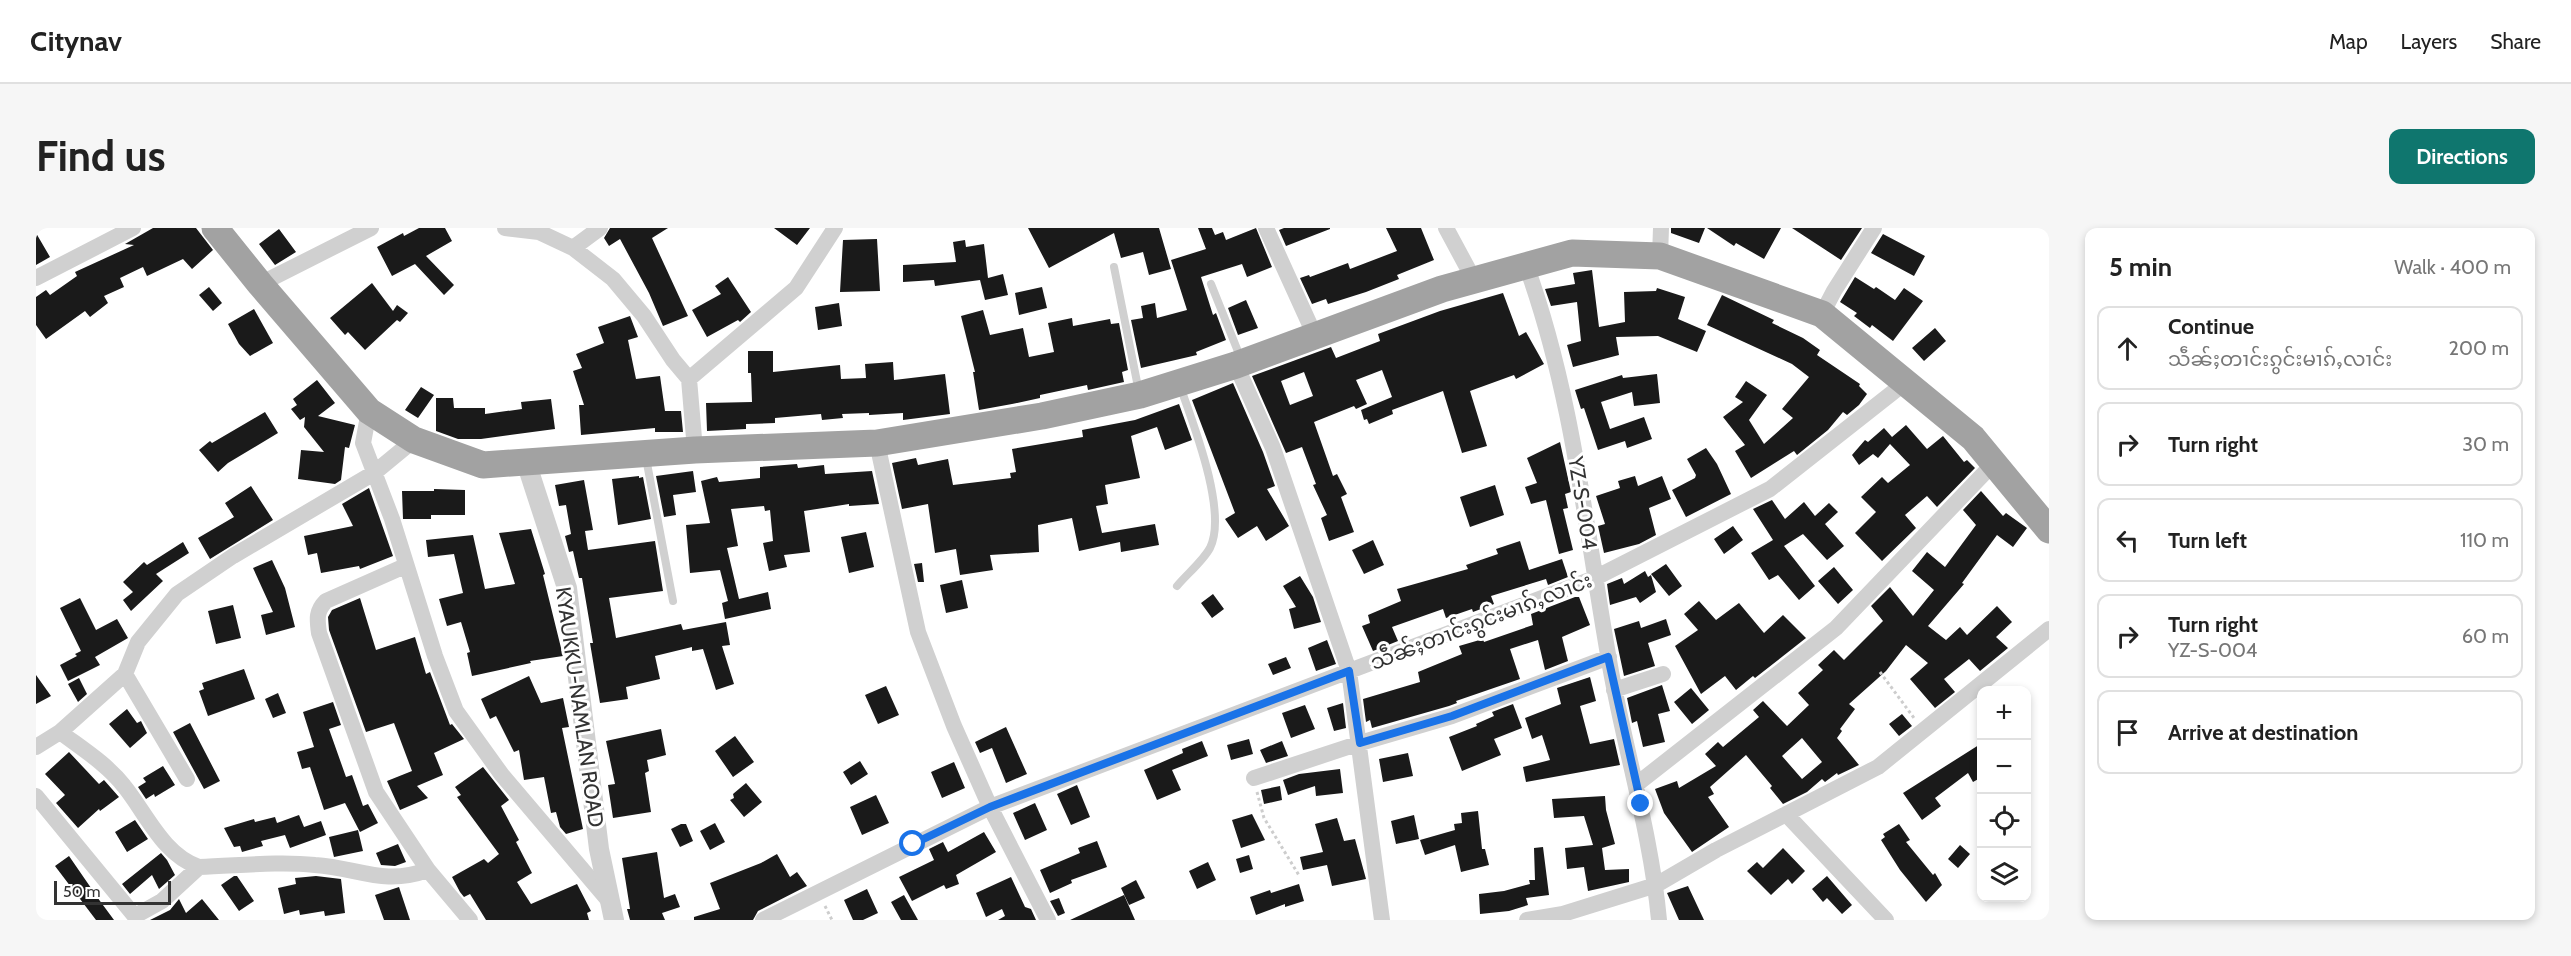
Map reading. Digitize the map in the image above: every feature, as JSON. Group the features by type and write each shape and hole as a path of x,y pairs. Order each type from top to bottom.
{"highway":[{"path":"215,228 369,411 414,440 483,465 695,450 877,443 1042,416 1140,395 1239,364 1442,289 1572,253 1660,256 1822,314 1973,438 2049,530"}],"street":[{"path":"36,278 134,228"},
{"path":"260,284 372,228"},
{"path":"506,228 539,232 573,248 613,279 644,316 673,360 689,379 695,450"},
{"path":"573,248 600,228"},
{"path":"689,379 796,288 835,228"},
{"path":"1266,228 1315,336"},
{"path":"1446,228 1474,280"},
{"path":"1660,228 1660,256"},
{"path":"1822,314 1874,228"},
{"name":"YZ-S-004","path":"1526,266 1536,293 1571,427 1608,657 1637,784 1656,885 1659,920"},
{"path":"1239,364 1273,448 1349,671 1382,920"},
{"name":"သဵၼ်ႈတၢင်းၵွင်းမၢၵ်ႇလၢင်း","path":"763,920 990,807 1595,578 1770,489 1906,382"},
{"path":"369,411 363,443 392,519 405,567 456,711 502,775 609,901"},
{"path":"36,747 60,732 125,674 138,642 177,594 233,556 374,472 414,440"},
{"path":"877,443 918,632 954,726 990,807 1048,920"},
{"name":"KYAUKKU-NAMLAN ROAD","path":"525,462 567,588 599,849 614,920"},
{"path":"1637,784 1836,628 1993,464"},
{"path":"405,567 326,601 319,608 317,618 319,633 376,792 429,870 470,920"},
{"path":"1527,920 1563,914 1656,885 1878,767 2049,629"},
{"path":"1254,778 1452,716 1608,657"},
{"path":"125,674 187,779"},
{"path":"1614,690 1663,674"},
{"path":"60,732 123,784 164,842 189,864 199,867 315,865 378,877 409,877 429,870"},
{"path":"36,796 136,918 162,901 199,867"},
{"path":"1786,814 1886,920"}],"lane":[{"path":"1114,267 1140,395"},
{"path":"1211,284 1239,364"},
{"path":"1177,586 1210,548 1217,524 1203,452 1179,383"},
{"path":"646,454 673,601"}],"path":[{"path":"1880,672 1923,731"},
{"path":"1254,778 1264,818 1300,877"}],"building":[{"path":"153,228 196,228 213,250 192,269 183,259 147,276 143,267 120,278 124,287 104,296 108,303 90,317 85,311 46,339 36,325 36,297 46,290 50,295 77,276 75,272 134,245 125,244"},
{"path":"419,228 445,228 452,241 426,256 454,285 444,295 415,264 392,276 377,247 403,233 404,236"},
{"path":"610,228 668,228 652,238 688,316 663,326 649,293 620,239 609,246 604,238"},
{"path":"774,228 810,228 797,245"},
{"path":"1028,228 1159,228 1171,269 1149,275 1143,252 1121,258 1114,233 1049,268"},
{"path":"1198,228 1212,228 1215,235 1223,232 1226,240 1256,228 1272,267 1247,277 1242,264 1201,277 1213,315 1216,313 1226,340 1196,352 1197,355 1141,368 1131,320 1143,318 1141,306 1155,303 1157,318 1187,310 1171,260 1206,249"},
{"path":"1284,228 1330,229 1286,246 1279,230"},
{"path":"1386,228 1421,228 1434,260 1397,275 1399,279 1366,292 1328,304 1326,299 1312,304 1300,278 1309,275 1310,277 1348,263 1350,269 1397,251"},
{"path":"1671,228 1705,228 1699,243 1671,233"},
{"path":"1707,228 1781,228 1764,259 1736,243 1734,246"},
{"path":"1792,228 1862,228 1841,260"},
{"path":"279,229 296,252 275,265 259,244"},
{"path":"36,233 50,257 36,265"},
{"path":"1883,234 1925,256 1914,276 1871,253"},
{"path":"877,239 880,291 840,292 843,240"},
{"path":"965,240 966,247 984,244 988,278 1003,274 1008,295 985,300 980,280 935,286 934,280 903,282 903,265 956,262 953,242"},
{"path":"1592,270 1599,327 1625,322 1624,292 1656,291 1657,288 1685,297 1678,319 1706,331 1697,352 1658,336 1616,337 1619,355 1573,367 1567,345 1581,341 1577,302 1551,306 1545,289 1575,284 1573,273"},
{"path":"728,277 751,312 740,322 738,320 707,337 692,310 721,294 715,286"},
{"path":"1855,277 1895,300 1904,288 1923,301 1893,341 1872,325 1870,328 1854,316 1857,313 1840,302"},
{"path":"372,283 393,311 397,305 408,313 400,322 397,320 365,350 348,332 345,335 330,318"},
{"path":"209,287 222,303 213,311 199,295"},
{"path":"1042,287 1047,308 1019,315 1015,293"},
{"path":"1503,293 1519,336 1526,332 1544,364 1516,379 1514,375 1470,391 1487,446 1462,453 1443,391 1392,410 1393,414 1369,424 1367,419 1364,420 1361,410 1392,397 1382,370 1356,380 1367,404 1356,409 1354,406 1314,422 1333,476 1337,474 1347,494 1341,497 1354,532 1329,541 1321,518 1327,515 1313,485 1316,484 1302,447 1286,453 1252,376 1331,347 1336,358 1380,341 1378,334 1440,311","holes":["1304,372 1313,396 1290,405 1281,381"]},
{"path":"1722,295 1774,320 1772,323 1803,338 1820,350 1817,355 1860,384 1859,386 1867,394 1859,405 1847,415 1843,412 1828,430 1797,455 1794,451 1751,478 1735,451 1745,445 1723,417 1743,402 1735,397 1746,381 1767,395 1749,420 1764,444 1793,418 1782,409 1809,377 1792,364 1707,325"},
{"path":"1246,300 1258,328 1238,335 1228,308"},
{"path":"839,303 842,326 818,330 815,307"},
{"path":"254,309 273,343 250,356 239,344 228,324"},
{"path":"983,310 990,335 1023,328 1029,357 1054,352 1048,323 1072,318 1073,326 1110,319 1111,324 1119,323 1128,370 1122,372 1124,382 1088,390 1087,385 1040,395 1040,398 979,410 973,372 975,372 961,316"},
{"path":"630,316 638,337 628,340 636,379 660,376 665,411 681,411 683,432 655,432 655,428 581,435 579,405 584,405 573,371 582,368 576,354 604,343 598,327"},
{"path":"1935,328 1946,341 1924,361 1912,348"},
{"path":"748,351 773,351 773,372 840,365 841,379 866,378 865,364 893,362 894,380 945,374 950,414 903,420 903,413 842,414 843,418 822,420 821,414 775,418 775,423 746,424 746,429 707,431 706,403 752,402"},
{"path":"1657,374 1660,403 1634,406 1632,392 1601,402 1610,429 1644,417 1652,439 1627,448 1625,441 1598,450 1584,408 1581,409 1575,390 1622,375 1623,378"},
{"path":"317,380 335,403 318,416 355,425 349,448 345,447 341,480 335,484 298,479 301,450 324,452 304,427 305,417 300,420 291,409 297,405 293,399"},
{"path":"1233,383 1275,486 1267,489 1289,526 1266,541 1257,526 1238,538 1225,519 1235,513 1192,400"},
{"path":"421,387 434,395 418,418 405,410"},
{"path":"436,398 453,398 454,408 485,408 485,414 522,409 521,402 551,399 555,429 481,439 458,439 436,431"},
{"path":"1179,404 1192,440 1165,450 1157,427 1131,436 1140,478 1105,485 1108,504 1096,506 1102,533 1155,524 1159,545 1121,552 1120,542 1079,551 1072,518 1038,525 1039,552 990,555 993,570 960,575 956,549 935,553 928,504 902,509 892,463 916,458 918,465 948,459 953,485 1011,478 1010,473 1016,472 1012,449 1083,437 1082,430 1135,420"},
{"path":"265,412 278,433 228,463 218,472 199,450 210,441 212,443"},
{"path":"1906,425 1927,449 1943,436 1964,462 1967,460 1975,468 1937,507 1927,496 1905,515 1916,528 1882,561 1855,533 1876,512 1861,497 1882,477 1888,483 1910,465 1890,444 1878,458 1873,454 1859,465 1852,455 1865,440 1868,442 1884,428 1892,437"},
{"path":"1560,442 1571,492 1565,494 1568,508 1563,509 1573,550 1559,554 1546,500 1531,504 1525,487 1537,483 1527,458"},
{"path":"1706,448 1717,464 1731,494 1686,517 1672,490 1695,478 1696,475 1687,459"},
{"path":"797,464 798,468 824,465 825,474 872,471 879,504 849,506 849,504 804,511 810,552 784,555 787,567 769,571 763,543 773,541 770,510 765,511 764,506 731,509 738,546 727,548 739,599 768,592 771,609 725,619 722,603 728,601 720,570 690,573 686,525 710,523 701,481 717,477 719,482 760,478 760,467"},
{"path":"693,471 696,492 673,495 676,515 664,517 656,476"},
{"path":"639,476 639,478 643,477 651,519 618,525 612,479"},
{"path":"1635,476 1638,486 1662,476 1671,499 1649,508 1656,535 1639,544 1604,553 1598,526 1605,524 1596,496 1620,488 1618,481"},
{"path":"584,480 593,530 585,531 588,550 655,541 663,591 609,598 616,638 681,624 683,630 726,622 730,645 722,646 734,684 716,690 703,649 692,651 692,647 655,656 660,679 626,687 628,699 600,703 582,578 579,578 573,551 569,552 565,536 571,534 566,505 559,506 555,485"},
{"path":"1495,485 1504,515 1470,527 1460,497"},
{"path":"251,486 273,520 210,559 198,538 234,517 225,503"},
{"path":"369,488 393,556 360,569 359,566 321,573 317,553 308,555 304,536 353,526 342,504"},
{"path":"434,489 465,490 465,515 431,515 431,519 403,519 402,491 434,491"},
{"path":"1981,491 2003,516 2006,513 2027,528 2013,547 1997,535 1962,583 1964,584 1928,626 1946,640 1960,627 1967,635 1997,606 2012,622 1996,637 2008,648 1980,671 1969,659 1944,679 1955,692 1935,708 1910,679 1928,663 1906,645 1886,671 1849,704 1855,709 1840,729 1842,731 1837,738 1859,765 1838,775 1837,773 1825,782 1822,779 1807,792 1783,804 1770,788 1772,786 1746,755 1710,787 1714,794 1708,797 1729,827 1692,852 1664,813 1655,789 1677,781 1679,788 1716,766 1705,754 1718,742 1723,747 1759,717 1753,710 1763,701 1787,726 1809,705 1798,693 1823,670 1818,665 1834,650 1844,660 1883,621 1871,606 1890,587 1913,616 1934,590 1912,571 1927,552 1945,567 1976,525 1963,510","holes":["1802,738 1822,762 1802,779 1782,756"]},
{"path":"1772,500 1785,519 1804,502 1815,516 1829,503 1838,512 1825,524 1844,546 1827,560 1803,534 1784,546 1815,586 1799,600 1778,575 1769,580 1751,553 1773,540 1753,509"},
{"path":"1733,526 1743,540 1724,554 1714,539"},
{"path":"531,529 545,574 543,575 563,656 530,661 531,663 472,676 467,653 470,652 461,622 447,626 439,599 463,593 454,554 428,557 426,540 473,535 485,589 515,584 499,533"},
{"path":"866,532 874,567 849,573 841,537"},
{"path":"1373,540 1384,565 1364,574 1352,550"},
{"path":"1520,541 1529,570 1562,559 1568,577 1548,585 1546,579 1491,596 1494,604 1473,612 1472,609 1446,618 1443,609 1392,627 1398,641 1373,651 1362,626 1370,623 1368,615 1401,601 1397,589 1468,569 1466,565 1498,554 1496,549"},
{"path":"183,542 189,553 156,574 163,581 131,611 123,600 133,592 123,582 144,562 147,565"},
{"path":"272,560 285,588 295,627 266,635 261,615 273,612 253,568"},
{"path":"922,563 924,582 918,582 914,564"},
{"path":"1666,564 1682,586 1669,596 1651,574"},
{"path":"1834,567 1853,590 1838,604 1818,581"},
{"path":"1645,571 1648,577 1651,575 1656,592 1640,603 1636,597 1610,605 1607,584 1622,578 1624,584"},
{"path":"1300,576 1313,597 1321,622 1294,629 1289,609 1296,607 1283,586"},
{"path":"962,580 968,608 946,613 940,585"},
{"path":"1213,594 1224,609 1212,618 1201,603"},
{"path":"1579,597 1590,625 1562,637 1568,661 1545,670 1538,640 1510,649 1520,679 1456,701 1457,703 1449,706 1372,728 1370,720 1366,722 1363,699 1420,682 1418,672 1462,654 1459,646 1483,639 1484,642 1533,625 1531,614"},
{"path":"80,598 96,630 117,619 128,638 95,657 100,665 68,681 60,665 77,656 75,654 81,651 60,608"},
{"path":"360,598 376,650 415,637 426,674 430,672 450,725 452,724 464,739 434,753 443,775 417,786 428,798 400,810 387,781 412,771 394,723 366,732 329,630 328,617 332,610"},
{"path":"1699,601 1716,620 1739,603 1764,633 1783,615 1806,638 1736,690 1725,676 1701,694 1675,646 1698,630 1684,614"},
{"path":"233,605 241,638 216,644 208,611"},
{"path":"1666,619 1671,635 1648,643 1655,666 1624,676 1614,629 1639,621 1641,628"},
{"path":"1327,640 1336,664 1316,671 1308,648"},
{"path":"1286,657 1291,668 1273,675 1268,664"},
{"path":"244,669 255,699 208,716 199,691 204,689 202,683"},
{"path":"36,675 51,696 36,704"},
{"path":"529,676 541,703 563,698 569,727 562,728 583,829 566,834 560,827 556,812 551,813 544,777 524,780 519,750 514,752 496,716 490,719 481,699"},
{"path":"1590,677 1596,701 1580,706 1590,744 1614,739 1620,765 1526,782 1523,767 1550,760 1542,735 1532,739 1525,718 1561,704 1557,688"},
{"path":"79,678 87,694 78,702 68,684"},
{"path":"1662,685 1670,711 1658,714 1665,742 1643,747 1637,721 1632,723 1627,698"},
{"path":"886,686 899,715 878,724 865,695"},
{"path":"1691,688 1709,710 1692,724 1674,702"},
{"path":"278,693 286,713 273,718 265,699"},
{"path":"333,702 341,725 329,729 346,777 352,775 363,806 368,804 378,823 360,832 345,803 324,810 310,767 302,769 297,752 314,747 303,712"},
{"path":"1343,703 1346,728 1334,731 1327,708"},
{"path":"1513,704 1522,728 1494,739 1501,755 1462,771 1449,737 1477,726 1476,724 1494,716 1492,712"},
{"path":"1305,705 1315,729 1291,738 1282,713"},
{"path":"127,709 137,723 141,721 147,733 130,748 109,724"},
{"path":"1902,714 1912,726 1899,736 1889,724"},
{"path":"190,723 220,781 204,789 173,732"},
{"path":"1006,727 1027,774 1006,783 992,748 980,753 975,742"},
{"path":"661,729 666,755 647,760 649,771 645,773 651,812 613,818 608,785 615,784 606,741"},
{"path":"735,736 754,762 733,777 715,751"},
{"path":"1249,739 1253,754 1231,760 1227,745"},
{"path":"1202,741 1208,756 1172,770 1181,790 1157,800 1144,770 1183,753 1182,749"},
{"path":"1282,741 1288,756 1266,763 1260,750"},
{"path":"1977,746 1977,780 1973,782 1968,773 1935,798 1941,806 1922,820 1903,793"},
{"path":"69,752 99,784 104,780 119,797 100,811 99,809 78,828 56,803 65,795 45,774"},
{"path":"1408,753 1413,776 1383,782 1379,759"},
{"path":"860,761 868,774 851,785 843,772"},
{"path":"954,762 965,788 942,798 931,772"},
{"path":"163,766 175,785 155,797 154,794 146,799 138,787 146,782 143,778"},
{"path":"483,767 509,800 501,806 519,840 516,842 532,873 517,882 531,904 577,884 591,911 587,913 589,920 486,920 470,894 464,897 460,892 452,877 484,859 488,863 499,854 457,797 461,795 455,787"},
{"path":"1340,769 1343,793 1316,796 1315,786 1288,795 1283,780 1299,774"},
{"path":"746,783 762,802 744,817 730,800 734,798 733,794"},
{"path":"1077,785 1090,817 1071,825 1057,794"},
{"path":"1280,786 1282,800 1264,804 1261,790"},
{"path":"876,795 889,823 862,835 850,807"},
{"path":"1605,796 1606,810 1615,844 1602,848 1605,870 1629,869 1629,882 1588,891 1584,867 1567,869 1565,848 1593,845 1584,816 1554,818 1552,799"},
{"path":"1035,803 1047,830 1025,840 1013,813"},
{"path":"1478,811 1482,849 1485,849 1489,865 1461,872 1455,845 1425,855 1420,840 1455,830 1454,824 1462,823 1461,813"},
{"path":"1252,814 1265,840 1241,848 1232,820"},
{"path":"299,815 304,827 321,821 326,835 290,848 285,835 261,841 263,846 242,852 240,846 234,847 224,828 254,819 255,822 275,817 277,823"},
{"path":"1414,815 1419,839 1396,844 1391,821"},
{"path":"1337,818 1344,841 1355,839 1366,879 1332,886 1327,865 1303,870 1300,857 1323,852 1315,824"},
{"path":"135,820 148,839 127,852 115,832"},
{"path":"715,823 725,842 710,850 700,831"},
{"path":"686,824 693,841 680,847 671,829"},
{"path":"1899,824 1910,840 1906,842 1933,875 1935,873 1942,885 1926,902 1900,870 1881,840 1885,837 1883,834"},
{"path":"358,830 363,851 334,857 329,837"},
{"path":"984,832 996,852 956,875 959,884 946,889 944,885 912,901 899,877 934,860 929,849 943,842 948,852"},
{"path":"1097,841 1107,867 1071,880 1072,883 1050,893 1040,870 1080,853 1078,848"},
{"path":"398,844 406,862 395,866 381,865 376,853"},
{"path":"1960,845 1970,854 1958,868 1948,859"},
{"path":"1543,847 1549,895 1526,898 1528,905 1509,911 1480,914 1479,894 1504,891 1530,884 1529,880 1535,880 1534,848"},
{"path":"1783,848 1805,871 1792,884 1788,879 1771,895 1747,871 1757,862 1763,868"},
{"path":"657,852 664,898 675,894 680,907 662,913 665,920 630,920 622,858"},
{"path":"161,853 175,875 159,889 152,875 130,894 122,884"},
{"path":"777,854 790,877 797,872 807,886 758,911 753,920 694,920 694,917 720,909 710,883 761,863"},
{"path":"1249,855 1253,869 1240,873 1236,859"},
{"path":"69,856 114,920 96,920 55,866"},
{"path":"1208,862 1216,880 1197,889 1189,871"},
{"path":"237,876 254,901 239,911 221,885"},
{"path":"316,876 341,879 345,913 325,916 324,911 300,915 299,910 284,914 278,888 296,884 295,878"},
{"path":"1827,876 1852,905 1842,914 1827,898 1823,902 1812,889"},
{"path":"1011,877 1025,907 1031,909 1036,920 998,920 1005,916 1002,909 986,917 976,893"},
{"path":"1136,880 1145,898 1129,905 1121,888"},
{"path":"1299,884 1304,901 1285,907 1285,904 1256,915 1250,897"},
{"path":"1688,886 1704,920 1679,920 1667,893"},
{"path":"399,887 410,920 384,920 375,895"},
{"path":"867,889 878,913 863,920 853,920 844,900"},
{"path":"904,895 918,920 901,920 891,902"},
{"path":"1124,895 1135,920 1070,920"},
{"path":"1059,898 1065,913 1058,916 1050,901"},
{"path":"179,899 186,913 202,899 219,920 150,920 170,910"}],"route":[{"path":"913,844 990,807 1349,671 1360,743 1452,716 1608,657 1641,804"}]}
